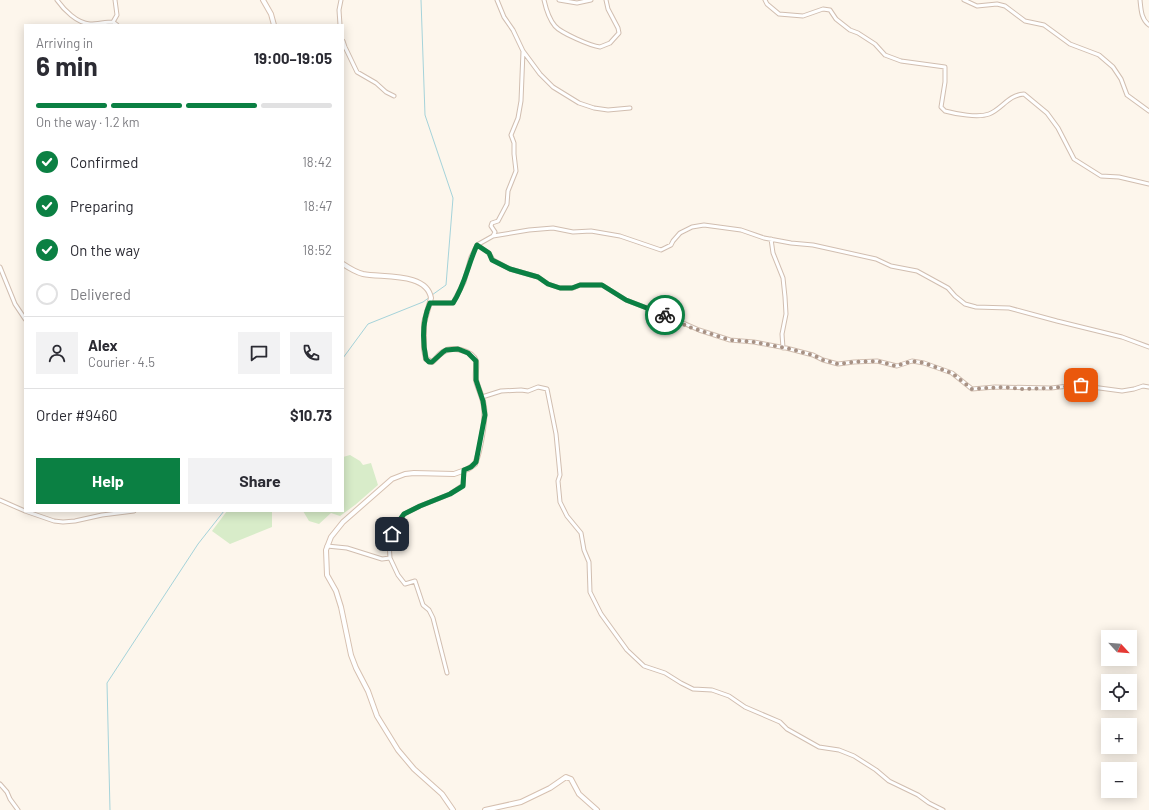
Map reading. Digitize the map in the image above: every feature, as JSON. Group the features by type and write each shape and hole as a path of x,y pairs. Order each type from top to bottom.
{"main road":[{"path":"262,0 271,14 274,24"},
{"path":"344,265 360,273 403,278 420,283 430,292 431,298 424,322 424,350 426,359 432,362 446,350 458,349 468,353 476,361 476,380 482,397 485,418 475,463 464,470 451,474 405,474 392,479 343,522 331,537 327,546 326,564 329,582 336,591 341,607 346,638 353,662 368,691 374,710 389,738 398,750 414,769 442,794 453,810"},
{"path":"485,810 521,802 550,788 566,777 571,779 579,794 597,810"}],"street":[{"path":"57,0 70,14 83,22 90,24 113,22 116,24"},
{"path":"113,22 117,15 115,0"},
{"path":"340,24 339,10 341,0"},
{"path":"497,0 504,17 513,30 523,51 540,74 550,84 579,103 598,109 630,108"},
{"path":"544,0 552,22 557,28 582,41 600,47 610,42 619,32 608,9 606,0"},
{"path":"559,0 577,3 591,0"},
{"path":"765,0 767,4 779,14 803,16 823,9 830,10 836,19 850,30 858,33 875,44 885,54 901,61 945,67 942,107 945,111 976,115 988,114 1016,94 1024,94 1047,113 1058,128 1074,159 1101,176 1119,177 1149,184"},
{"path":"964,0 977,6 998,4 1005,6 1025,21 1044,25 1070,44 1099,55 1113,67 1121,79 1127,95 1149,111"},
{"path":"1140,0 1144,20 1149,25"},
{"path":"344,44 357,72 394,96"},
{"path":"493,236 495,232 491,226 498,221 506,204 508,191 516,171 512,135 521,101 523,51"},
{"path":"430,303 453,303 464,282 477,245 493,236 553,228 573,232 591,231 620,236 661,250 671,245 680,233 692,227 704,225 741,230 771,239 813,245 876,259 891,266 917,271 948,288 965,304 976,307 1009,308 1057,322 1122,337 1149,347"},
{"path":"771,239 774,257 783,278 785,296 786,314 782,334 783,348"},
{"path":"477,245 489,253 492,260 510,269 538,277 548,284 560,288 572,288 580,285 602,285 626,300 699,330 730,340 754,342 808,354 838,364 877,361 896,366 912,361 924,363 952,373 972,389 1004,387 1022,389 1051,388 1077,385 1122,391 1134,390 1143,386 1149,387"},
{"path":"0,267 15,304 24,318"},
{"path":"482,397 501,391 528,391 538,387 547,389 556,434 560,475 558,481 560,502 567,516 581,533 584,550 589,562 590,592 601,614 621,643 644,666 665,673 681,684 693,689 712,690 729,696 745,707 780,722 787,729 819,747 839,750 854,756 876,770 889,781 918,795 929,803 943,810"},
{"path":"447,673 433,618 429,610 423,605 415,581 405,584 398,575 390,558 389,542 396,525 404,514 450,494 463,486 464,470"},
{"path":"0,500 24,511"},
{"path":"28,512 50,520 63,522 126,512"},
{"path":"327,546 347,548 382,559 390,558"},
{"path":"0,784 7,792 10,800 18,810"}],"green space":[{"path":"350,455 360,461 363,465 371,463 378,485 340,516 331,513 319,524 309,521 304,512 344,512 344,457"},
{"path":"226,512 272,512 272,527 230,544 212,531"}],"waterway":[{"path":"421,0 425,115 453,198 446,285 432,295"},
{"path":"344,357 368,324 423,302 430,297"},
{"path":"110,810 107,683 198,544 223,512"}],"way so far":[{"path":"665,315 689,327 730,340 754,342 786,348 813,355 823,360 838,364 882,361 896,366 912,361 924,363 952,373 972,389 1012,387 1032,389 1059,388 1081,385"}],"route":[{"path":"392,534 396,525 404,514 420,506 434,502 463,486 464,470 471,467 476,462 485,415 482,397 476,380 476,361 465,351 458,349 446,350 435,360 429,362 426,359 423,336 424,321 430,303 453,303 464,282 477,245 489,253 492,260 510,269 538,277 548,284 560,288 572,288 580,285 602,285 626,300 665,315"}]}
